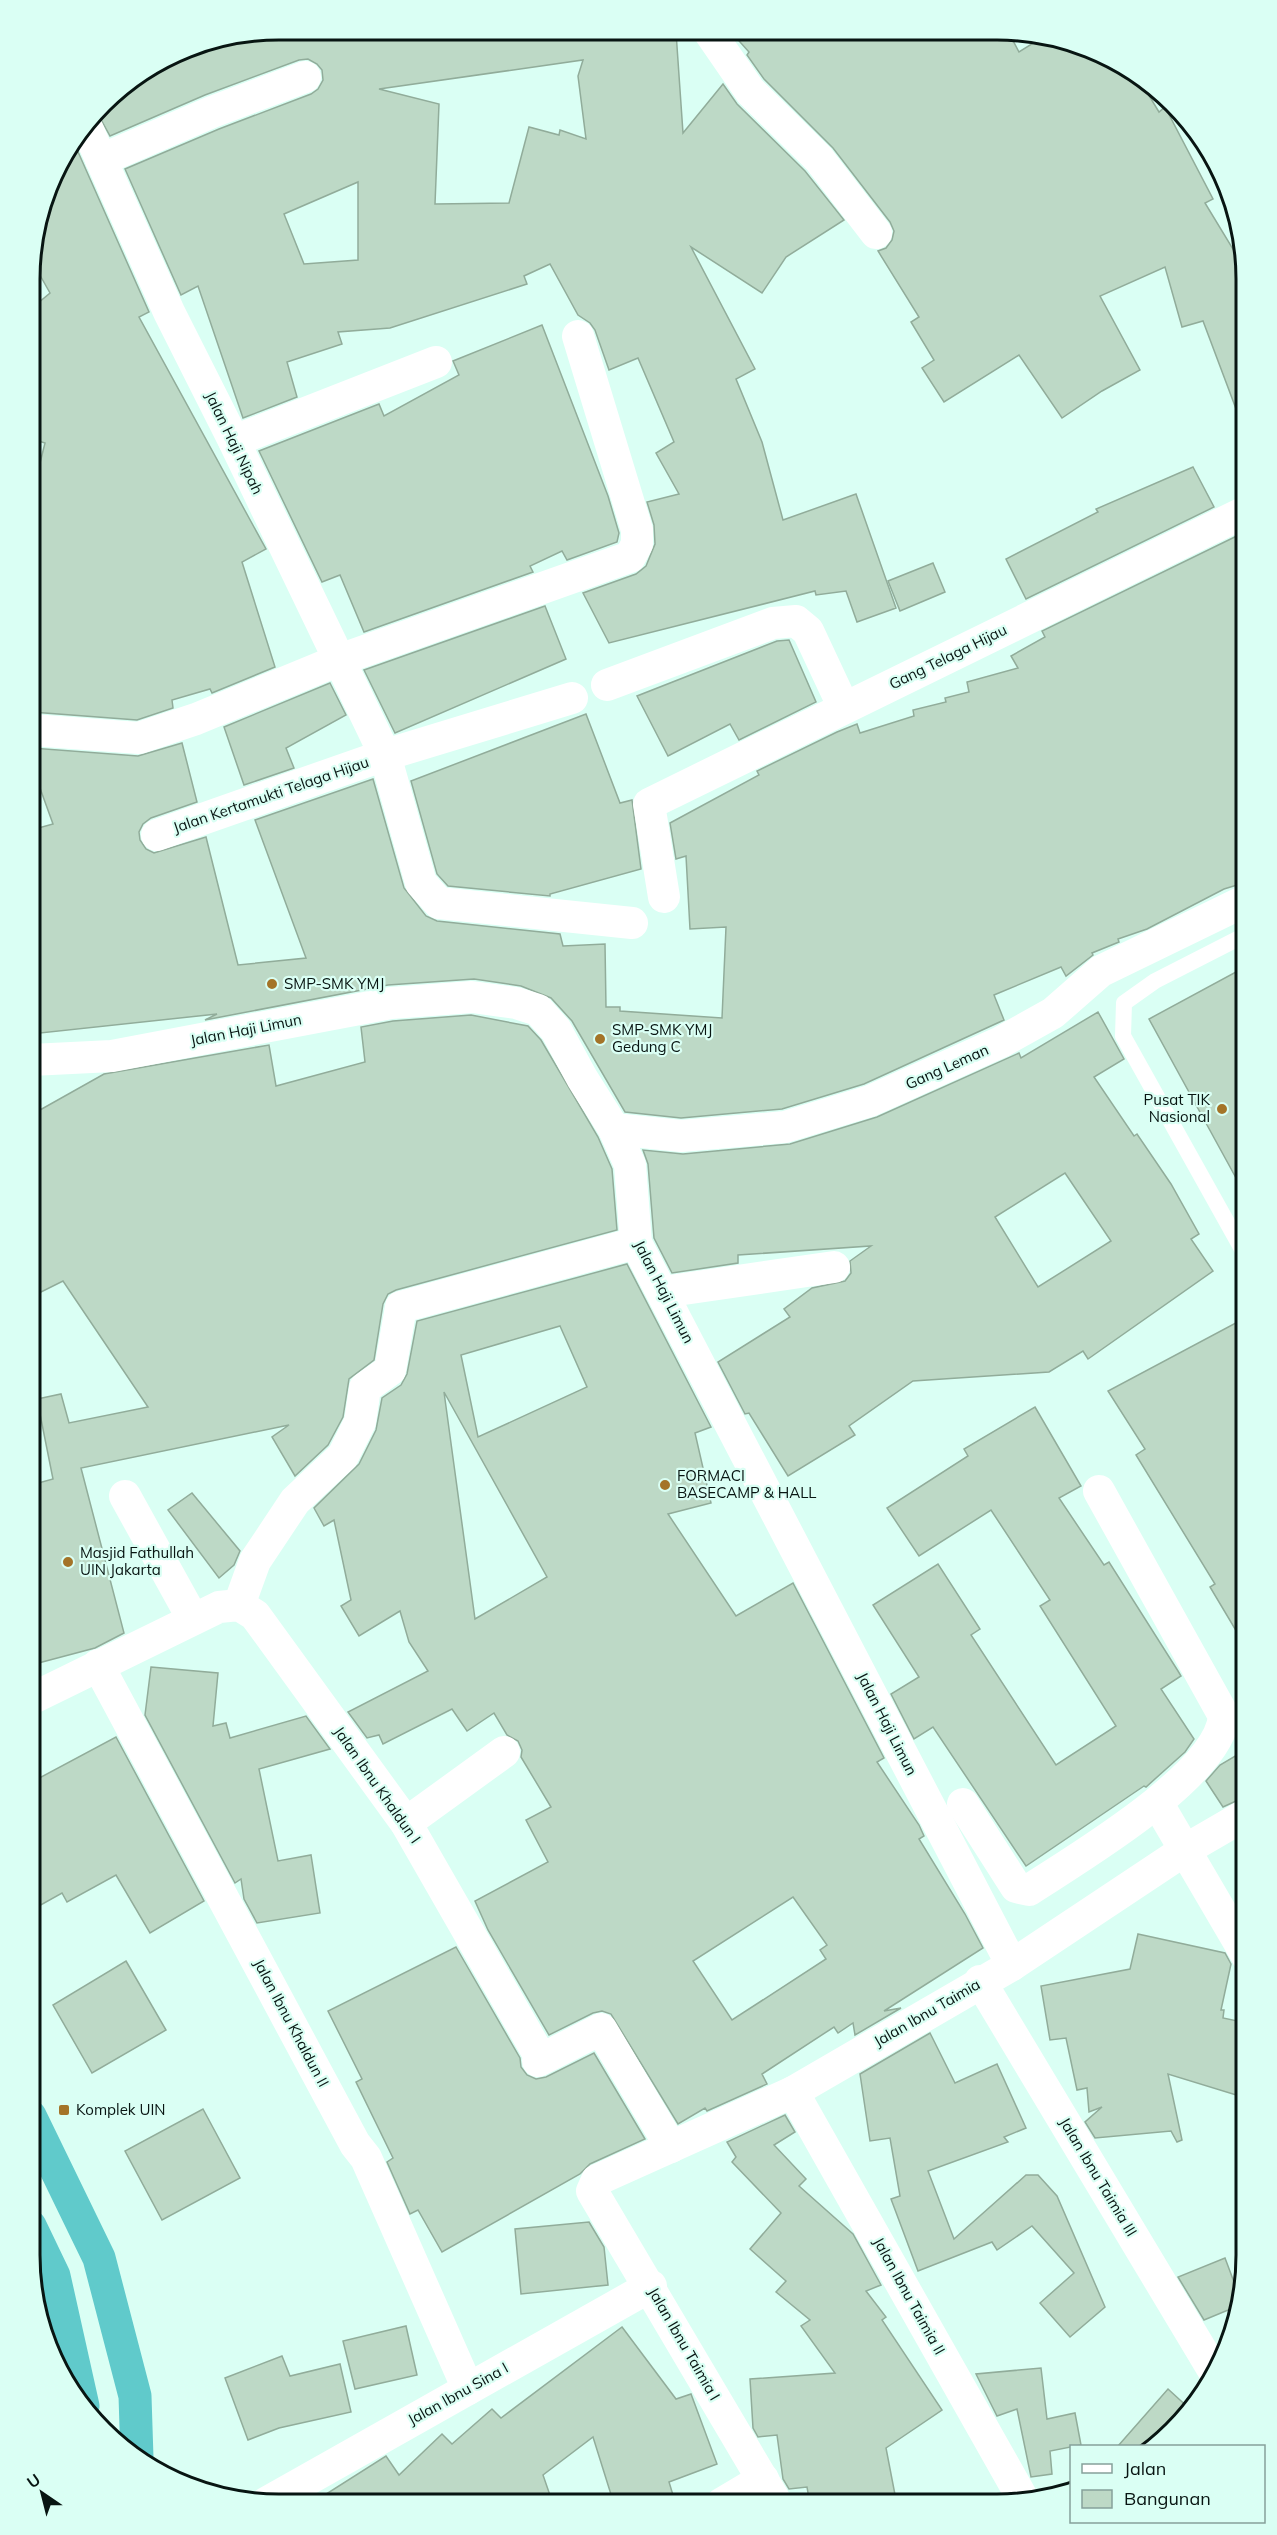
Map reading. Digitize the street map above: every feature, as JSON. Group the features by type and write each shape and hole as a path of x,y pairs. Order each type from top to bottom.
{"highway":[{"path":"40,2137 99,2258 135,2396 137,2447"},
{"path":"40,2247 54,2276 78,2383"}],"street":[{"path":"715,40 750,91 819,159 876,233"},
{"path":"101,160 212,112 305,76"},
{"name":"Jalan Haji Nipah","path":"90,134 169,312 234,441 385,755"},
{"path":"40,731 139,738 196,719 339,660 630,557 637,544 637,530 578,336"},
{"path":"234,441 436,362"},
{"name":"Gang Telaga Hijau","path":"664,897 649,804 1236,516"},
{"path":"607,685 773,624 796,621 808,632 844,708"},
{"name":"Jalan Kertamukti Telaga Hijau","path":"157,835 385,755 572,698"},
{"name":"Jalan Kertamukti Telaga Hijau","path":"385,755 421,883 439,903 632,923"},
{"name":"Gang Leman","path":"614,1129 681,1136 785,1127 870,1101 1001,1042 1053,1013 1101,971 1236,905"},
{"name":"Jalan Haji Limun","path":"40,1060 112,1056 392,1003 472,997 516,1003 538,1010 556,1030 582,1078 614,1129 630,1165 636,1243 1012,1965"},
{"path":"40,1694 219,1607 239,1605 255,1561 295,1501 343,1456 360,1422 365,1388 390,1370 401,1307 636,1243"},
{"path":"663,1292 834,1267"},
{"path":"963,1804 1016,1887 1029,1890 1158,1804 1218,1740 1224,1716 1100,1491"},
{"path":"125,1496 193,1619"},
{"name":"Jalan Ibnu Khaldun I","path":"239,1605 255,1615 406,1822 539,2055 538,2061 601,2029 671,2147"},
{"name":"Jalan Ibnu Khaldun II","path":"98,1665 355,2144 366,2158 468,2389"},
{"path":"406,1822 504,1752"},
{"path":"1158,1804 1236,1939"},
{"name":"Jalan Ibnu Taimia","path":"593,2184 597,2180 793,2092 980,1981 1012,1965 1236,1820"},
{"name":"Jalan Ibnu Taimia III","path":"980,1981 1210,2365"},
{"name":"Jalan Ibnu Taimia II","path":"793,2092 1020,2493"},
{"name":"Jalan Ibnu Taimia I","path":"593,2184 592,2191 651,2286 770,2492"},
{"name":"Jalan Ibnu Sina I","path":"282,2494 651,2286"}],"lane":[{"path":"1236,940 1155,981 1124,1003 1123,1036 1236,1238"}],"building":[{"path":"280,40 677,40 683,133 723,84 737,104 805,171 844,220 786,257 762,293 691,247 755,369 736,379 762,442 783,520 856,494 896,608 857,622 846,591 816,595 815,591 609,643 583,593 636,574 646,566 655,544 654,525 647,502 679,494 656,453 674,442 638,358 609,370 595,330 590,323 578,315 550,264 524,276 527,284 390,328 338,332 342,344 287,362 297,397 243,418 198,286 181,295 125,169 219,129 311,94 318,89 323,80 322,70 308,59 299,60 205,95 110,136 102,120 134,90 174,65 203,53 233,45","holes":["583,60 578,76 586,139 560,130 559,135 529,127 509,203 435,204 439,104 379,89","358,182 358,260 304,264 284,214"]},
{"path":"738,40 1013,41 1019,52 1033,43 1074,53 1103,65 1143,90 1159,112 1163,108 1168,113 1213,199 1205,203 1234,251 1236,409 1203,321 1182,327 1165,267 1100,296 1140,370 1102,391 1062,418 1019,355 944,402 922,368 934,360 911,322 919,317 878,251 886,248 892,240 894,231 890,222 833,148 764,79 747,55 749,52"},
{"path":"78,152 149,312 139,317 266,549 242,562 275,667 212,693 210,689 172,700 173,708 137,720 40,713 40,463 45,443 40,441 40,301 50,293 40,276 45,233 59,188"},
{"path":"542,325 608,496 619,533 617,542 567,560 562,551 530,566 533,572 364,632 340,575 322,582 259,451 379,404 384,416 459,375 453,361"},
{"path":"1193,467 1214,507 1026,599 1006,559 1098,512 1096,509"},
{"path":"1236,536 1236,885 1224,889 1147,929 1118,939 1119,942 1092,953 1093,955 1066,976 1061,967 994,995 1004,1020 864,1084 782,1109 681,1118 625,1112 572,1021 551,998 521,986 474,979 388,985 205,1020 217,1014 40,1033 40,828 53,824 40,788 40,749 138,756 182,743 197,802 151,818 143,824 139,832 140,840 146,849 154,853 206,837 238,965 306,958 255,820 373,779 404,888 426,916 437,921 560,934 563,946 605,944 606,1007 620,1007 620,1011 722,1018 726,927 690,929 686,856 676,859 670,823 759,775 757,771 837,732 857,724 860,733 914,716 913,710 946,702 945,698 969,692 967,682 1018,668 1011,656 1045,637 1042,631"},
{"path":"933,563 945,592 900,611 888,581"},
{"path":"545,606 566,659 395,733 364,670"},
{"path":"789,640 816,702 739,740 730,724 668,756 637,696 777,641"},
{"path":"330,683 346,715 286,748 294,768 244,785 224,727"},
{"path":"586,714 620,803 632,800 641,869 550,894 550,896 448,886 437,874 411,781"},
{"name":"Pusat TIK Nasional","path":"1236,972 1236,1178 1149,1019"},
{"path":"1098,1012 1124,1059 1094,1077 1134,1136 1137,1134 1171,1184 1199,1234 1191,1239 1213,1271 1088,1359 1083,1351 1049,1372 913,1381 849,1426 855,1435 788,1476 749,1413 745,1414 718,1362 790,1317 784,1309 812,1288 845,1281 851,1273 850,1261 871,1246 738,1255 738,1263 672,1273 654,1238 648,1164 643,1150 683,1154 790,1144 877,1117 1019,1053 1021,1058","holes":["1065,1173 1111,1241 1038,1287 995,1217"]},
{"path":"471,1015 528,1026 541,1040 598,1137 612,1169 617,1230 388,1294 383,1304 374,1360 349,1379 343,1417 328,1445 295,1476 272,1437 289,1425 81,1468 124,1633 95,1648 40,1663 40,1483 53,1479 40,1414 40,1398 61,1394 69,1423 148,1407 63,1281 40,1292 40,1110 104,1074 269,1045 276,1086 365,1062 361,1027 393,1021"},
{"path":"627,1264 711,1427 695,1433 711,1503 668,1514 736,1616 793,1583 884,1758 877,1762 919,1825 924,1836 919,1839 983,1948 884,2011 901,2008 855,2035 853,2023 838,2033 834,2027 762,2074 767,2084 707,2111 705,2108 678,2124 611,2014 602,2011 593,2013 549,2035 488,1930 475,1901 548,1862 526,1820 551,1807 521,1757 522,1750 518,1741 507,1735 494,1713 467,1731 452,1709 383,1744 379,1735 367,1738 348,1712 428,1671 409,1642 400,1611 359,1636 341,1606 351,1600 334,1520 324,1526 314,1508 359,1464 376,1430 382,1398 401,1385 407,1374 417,1321","holes":["560,1326 587,1387 478,1437 461,1355","444,1392 547,1577 475,1619","793,1897 827,1945 820,1950 826,1959 732,2020 693,1961"]},
{"path":"1236,1323 1236,1631 1210,1587 1215,1584 1136,1455 1145,1449 1108,1391"},
{"path":"1035,1407 1081,1486 1059,1498 1104,1565 1109,1562 1181,1676 1161,1689 1194,1739 1185,1752 1146,1787 1144,1786 1026,1866 933,1727 914,1739 891,1694 919,1677 873,1605 938,1564 980,1629 971,1635 1056,1765 1116,1726 1040,1606 1050,1600 991,1510 919,1556 887,1508 968,1456 964,1449"},
{"path":"192,1493 240,1551 234,1565 219,1578 168,1510"},
{"path":"151,1667 218,1673 213,1726 226,1723 230,1738 306,1716 330,1749 259,1769 278,1861 311,1855 320,1913 257,1923 244,1899 241,1879 235,1883 145,1715"},
{"path":"116,1737 204,1901 150,1933 116,1875 67,1902 62,1893 40,1905 40,1778"},
{"path":"1236,1756 1236,1801 1223,1807 1206,1781 1220,1765"},
{"path":"1138,1934 1225,1953 1231,1964 1221,2010 1224,2010 1223,2018 1236,2021 1236,2095 1168,2074 1182,2140 1177,2142 1171,2131 1095,2138 1085,2122 1102,2107 1089,2112 1087,2088 1077,2090 1066,2038 1050,2040 1041,1986 1130,1969"},
{"path":"456,1947 520,2058 521,2067 527,2075 536,2079 546,2077 594,2053 645,2139 590,2164 580,2174 442,2252 418,2210 410,2214 387,2162 393,2158 356,2082 362,2079 328,2011"},
{"path":"126,1961 166,2030 92,2073 53,2005"},
{"path":"930,2033 955,2083 997,2064 1026,2128 1004,2137 1008,2142 928,2171 954,2239 1026,2175 1038,2175 1057,2196 1105,2307 1070,2337 1040,2303 1074,2273 1032,2226 997,2250 992,2242 918,2271 891,2199 900,2196 890,2138 870,2141 860,2074"},
{"path":"203,2109 240,2178 162,2220 125,2151"},
{"path":"785,2115 795,2132 774,2145 806,2179 799,2186 853,2234 881,2285 866,2291 886,2317 882,2320 942,2410 886,2448 895,2494 808,2494 807,2487 789,2489 783,2479 777,2435 758,2437 753,2428 750,2379 835,2373 801,2326 810,2320 776,2292 786,2281 750,2249 781,2213 732,2162 736,2157 727,2142"},
{"path":"589,2222 604,2247 608,2285 521,2294 515,2229"},
{"path":"1225,2258 1234,2283 1230,2309 1204,2320 1178,2277"},
{"path":"406,2326 417,2375 355,2389 343,2341"},
{"path":"622,2327 676,2399 691,2394 717,2464 669,2482 673,2494 611,2494 593,2437 543,2475 550,2494 326,2494 386,2456 399,2475 442,2434 452,2444 492,2409 501,2418"},
{"path":"282,2356 290,2376 340,2364 351,2412 279,2428 248,2440 225,2378"},
{"path":"1041,2368 1047,2419 1075,2413 1081,2445 1070,2445 1070,2447 1050,2451 1052,2474 1031,2477 1017,2409 997,2416 976,2374"},
{"path":"1168,2389 1184,2404 1143,2445 1119,2445"}],"place":[{"name":"SMP-SMK YMJ","path":"272,984"},
{"name":"SMP-SMK YMJ Gedung C","path":"600,1039"},
{"name":"Pusat TIK Nasional","path":"1222,1109"},
{"name":"FORMACI BASECAMP & HALL","path":"665,1485"},
{"name":"Masjid Fathullah UIN Jakarta","path":"68,1562"},
{"name":"Komplek UIN","path":"64,2110"}]}
